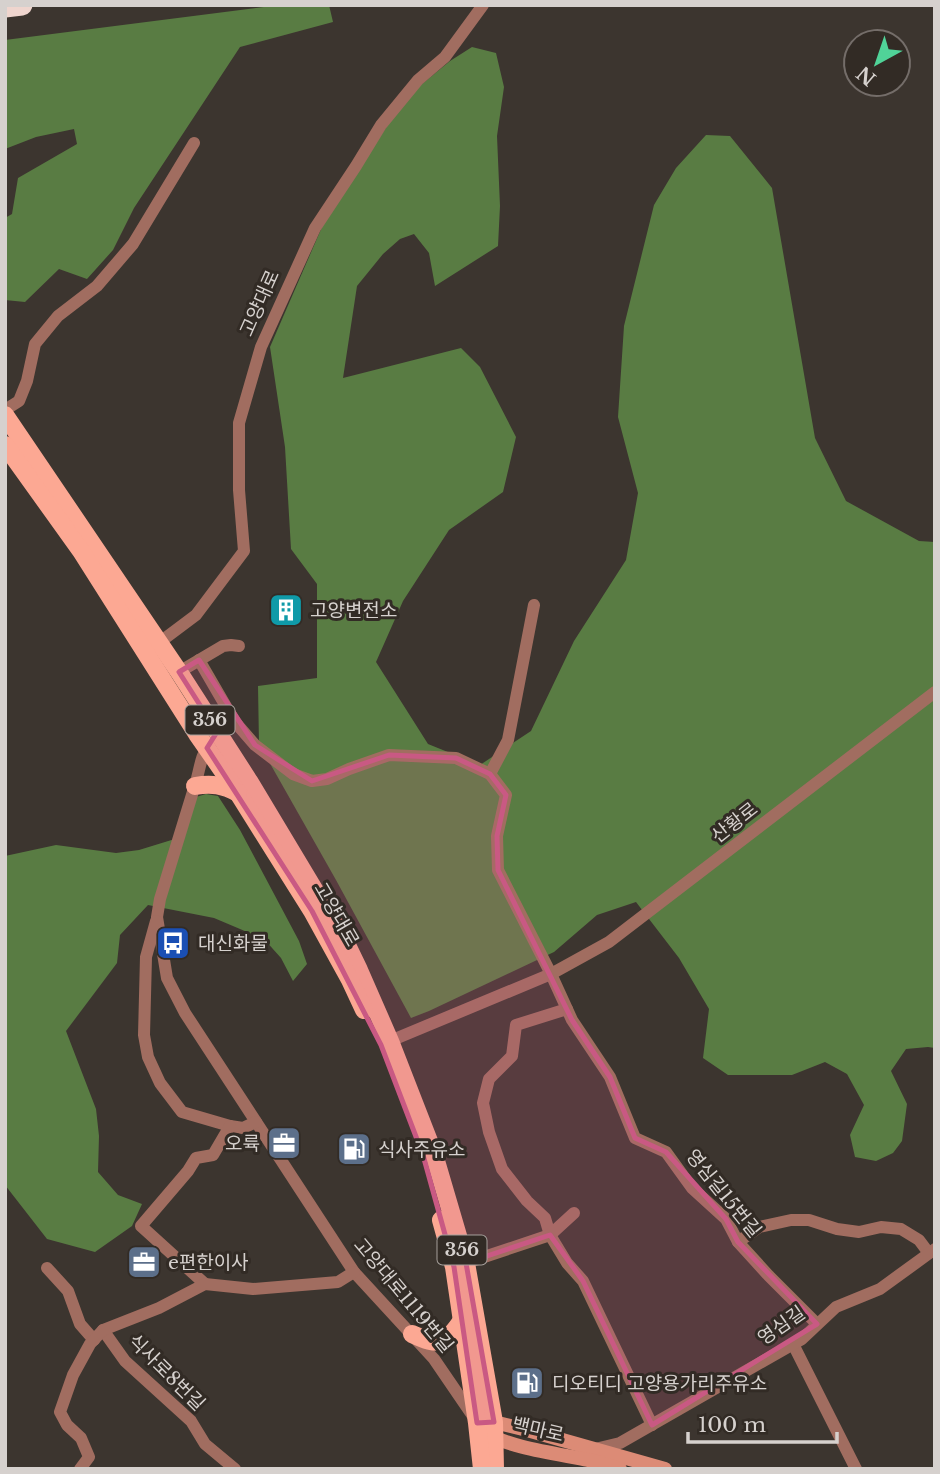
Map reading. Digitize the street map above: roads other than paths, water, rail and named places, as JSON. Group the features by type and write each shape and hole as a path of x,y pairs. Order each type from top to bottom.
{"highway":[{"path":"5,7 22,5"}],"main road":[{"name":"고양대로","path":"5,412 218,732 345,941 359,970 434,1154 466,1263 495,1469"},
{"name":"고양대로","path":"5,445 81,551 312,911 350,980 381,1045 423,1155 454,1268 461,1320 488,1427 482,1469"},
{"path":"195,786 215,784 238,793"},
{"path":"412,1334 438,1343 450,1337 461,1320"},
{"name":"백마로","path":"488,1427 527,1430 665,1469"},
{"name":"백마로","path":"488,1427 524,1447 620,1469"}],"street":[{"name":"고양대로","path":"160,642 196,614 244,551 239,490 239,423 261,347 315,228 381,125 418,80 445,57 483,5"},
{"name":"고양대로","path":"5,412 19,401 27,381 35,344 58,316 97,286 134,244 194,144"},
{"path":"490,774 508,740 534,605"},
{"path":"179,672 223,646 239,646"},
{"path":"199,660 235,722 255,745 293,774 312,781 327,779 389,755 456,758 490,774 506,794 497,836 498,870 551,974"},
{"name":"산황로","path":"390,1041 551,974 609,942 935,692"},
{"name":"고양대로1119번길","path":"218,732 200,764 146,957 144,1035 148,1057 160,1083 182,1112 243,1128 256,1122"},
{"name":"고양대로1119번길","path":"157,917 167,978 185,1013 354,1272 434,1359 488,1427"},
{"name":"영심길15번길","path":"551,974 572,1020 610,1077 635,1138 666,1152 692,1188 726,1219 738,1242 817,1324"},
{"path":"567,1009 516,1025 512,1055 489,1079 483,1103 489,1132 502,1169 527,1201 545,1218 550,1235 567,1263 583,1281 652,1425"},
{"path":"205,1284 141,1226 196,1158 213,1155 230,1126"},
{"path":"466,1263 550,1235 574,1213"},
{"name":"영심길","path":"595,1449 620,1443 802,1339 836,1307 880,1289 932,1250 901,1228 881,1227 859,1232 837,1229 809,1220 791,1220 759,1227 738,1242"},
{"name":"식사로8번길","path":"47,1268 68,1291 80,1324 98,1335 191,1421 205,1444 235,1469"},
{"path":"80,1469 89,1457 81,1438 60,1412 73,1375 98,1335 205,1284 253,1289 338,1282 354,1272"},
{"path":"793,1344 856,1469"}],"place":[{"name":"고양변전소","path":"286,610"},
{"name":"대신화물","path":"173,943"},
{"name":"오륙","path":"284,1143"},
{"name":"식사주유소","path":"354,1149"},
{"name":"e편한이사","path":"144,1262"},
{"name":"디오티디 고양용가리주유소","path":"527,1383"}]}
